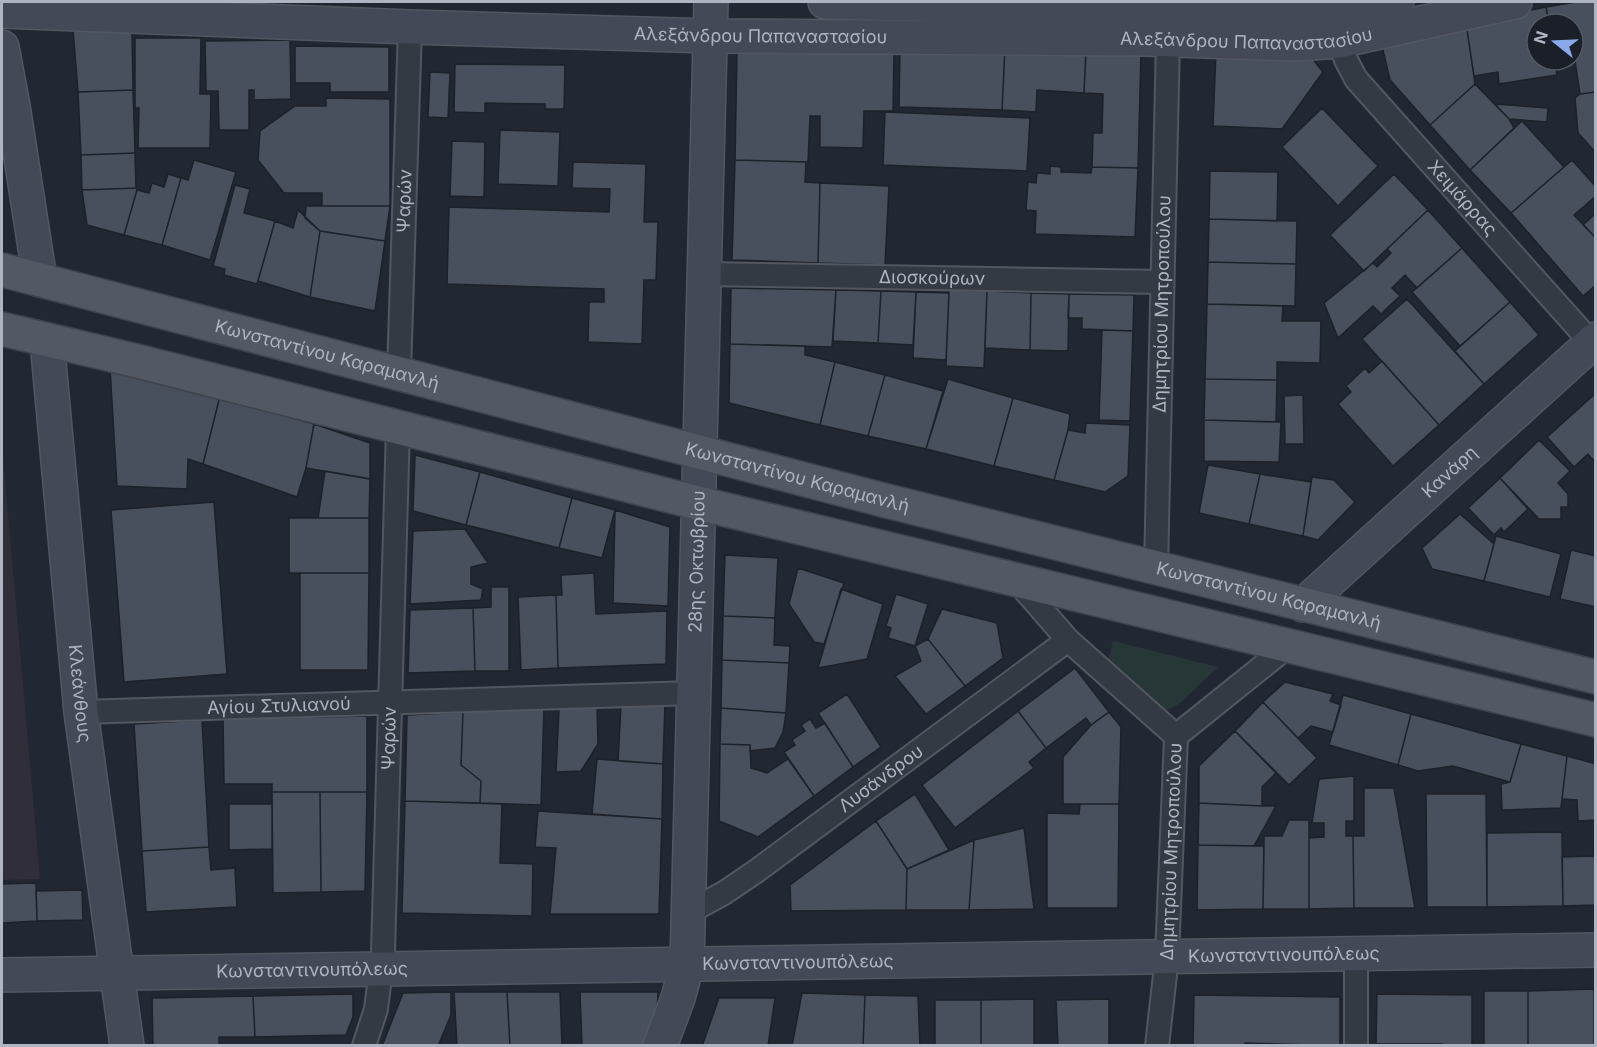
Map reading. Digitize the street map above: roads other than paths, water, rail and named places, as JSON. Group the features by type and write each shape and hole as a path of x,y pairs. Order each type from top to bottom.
{"main road":[{"name":"Κωνσταντίνου Καραμανλή","path":"2,270 699,452 1596,677"},
{"path":"2,329 137,361 698,504 1596,720"}],"street":[{"name":"28ης Οκτωβρίου","path":"660,1046 678,998 687,965 711,2"},
{"name":"Αλεξάνδρου Παπαναστασίου","path":"825,2 1188,5 1332,12 1397,2"},
{"name":"Αλεξάνδρου Παπαναστασίου","path":"2,11 710,36 1168,40 1296,44 1341,41 1515,2"},
{"name":"Ψαρών","path":"399,374 410,27"},
{"name":"Δημητρίου Μητροπούλου","path":"1156,568 1168,40"},
{"name":"Χειμάρρας","path":"1341,41 1346,60 1356,79 1594,344"},
{"path":"2,46 40,280"},
{"name":"Διοσκούρων","path":"704,274 1161,282"},
{"name":"Κλεάνθους","path":"47,341 81,712 127,1046"},
{"name":"Κανάρη","path":"1304,605 1594,344"},
{"name":"Ψαρών","path":"364,1046 376,1009 384,945 398,428"},
{"name":"Δημητρίου Μητροπούλου","path":"1016,580 1068,639 1176,736 1167,957 1157,1046"},
{"name":"Λυσάνδρου","path":"689,912 756,872 1068,639"},
{"path":"1176,736 1288,646"},
{"name":"Αγίου Στυλιανού","path":"81,712 694,693"},
{"name":"Κωνσταντινουπόλεως","path":"2,975 1596,950"},
{"path":"1356,954 1356,1046"}]}
